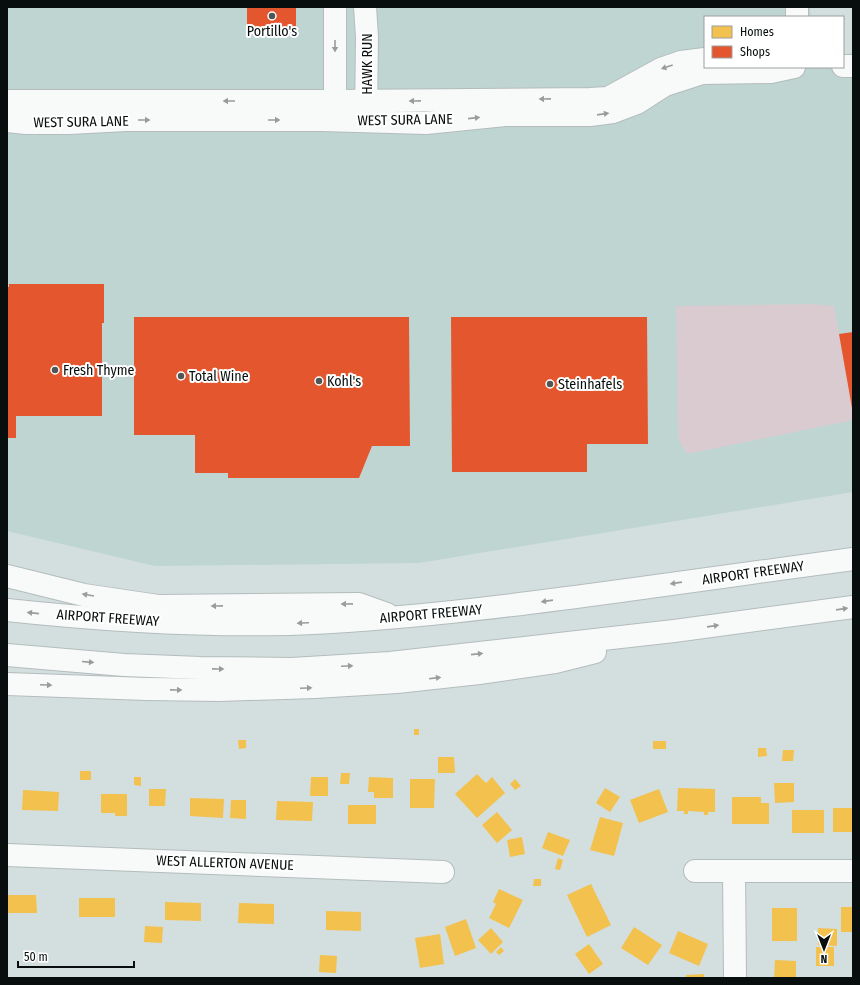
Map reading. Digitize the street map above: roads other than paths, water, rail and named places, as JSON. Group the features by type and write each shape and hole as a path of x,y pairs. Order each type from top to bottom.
{"main road":[{"path":"335,7 335,111"},
{"name":"HAWK RUN","path":"365,7 367,37 366,111"},
{"name":"WEST SURA LANE","path":"7,101 366,111 608,98 661,69 681,62 704,58"},
{"name":"WEST SURA LANE","path":"366,111 426,123 504,115 590,115 613,112 636,103 665,85 702,73 771,72 789,68"},
{"name":"WEST SURA LANE","path":"7,121 26,123 69,123 335,111"},
{"name":"AIRPORT FREEWAY","path":"7,610 55,615 180,623 289,624 398,618 498,608 853,559"},
{"path":"7,576 84,594 158,606 359,604 398,618"},
{"path":"7,655 124,665 292,669 390,663 674,632 853,607"},
{"path":"7,684 219,690 315,687 398,682 479,673 555,662 674,632"},
{"name":"WEST ALLERTON AVENUE","path":"7,855 442,872"},
{"path":"695,871 853,871"},
{"path":"734,871 735,978"}],"place":[{"name":"Portillo's","path":"272,16"},
{"name":"Fresh Thyme","path":"55,370"},
{"name":"Total Wine","path":"181,376"},
{"name":"Kohl's","path":"319,381"},
{"name":"Steinhafels","path":"550,384"}]}
